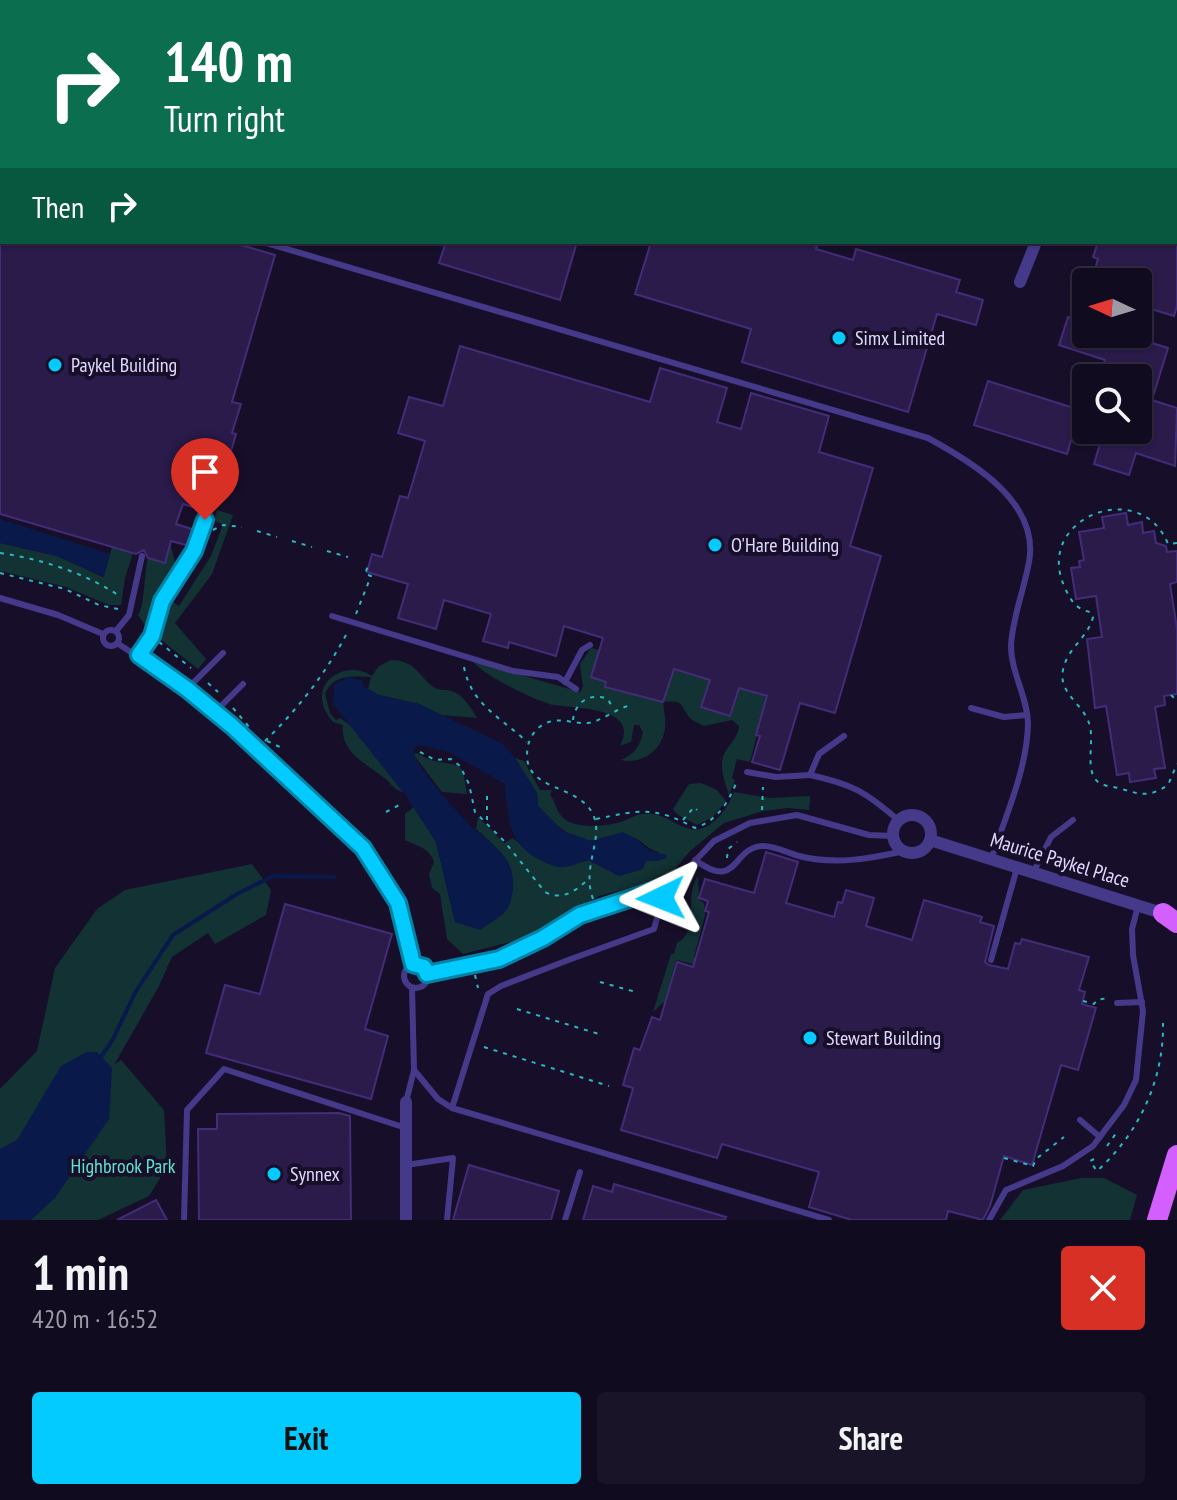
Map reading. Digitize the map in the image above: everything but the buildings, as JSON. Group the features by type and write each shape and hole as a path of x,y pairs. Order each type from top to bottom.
{"main road":[{"path":"1157,1220 1177,1155"}],"street":[{"path":"1020,282 1035,244"},
{"name":"Maurice Paykel Place","path":"898,820 919,816 930,826 930,840 1174,916"},
{"path":"898,820 893,836 904,851 922,850 930,840"},
{"path":"406,1102 406,1220"}],"lane":[{"path":"270,244 928,438 959,455 1002,488 1016,506 1028,535 1030,558 1011,648 1026,715 1025,754 991,860"},
{"path":"139,655 152,636 162,601 194,551 205,520"},
{"path":"116,631 129,615 142,556"},
{"path":"0,598 58,615 103,634"},
{"path":"332,616 513,671 558,677 576,689"},
{"path":"103,634 108,630 116,631"},
{"path":"116,631 119,637 117,643"},
{"path":"103,634 107,646 117,643 139,655 215,712 363,848 398,903 413,964"},
{"path":"565,682 582,650 590,645"},
{"path":"187,689 223,653"},
{"path":"215,712 243,684"},
{"path":"971,708 1004,717 1026,715"},
{"path":"810,775 819,754 844,736"},
{"path":"747,772 776,777 810,775 839,782 862,791 898,820"},
{"path":"427,974 499,959 543,938 580,915 675,882 714,841 750,823 797,815 869,835 893,836"},
{"path":"1033,873 1051,837 1073,820"},
{"path":"695,860 721,873 728,871 751,850 766,845 800,857 834,861 879,857 904,851"},
{"path":"991,960 1017,868"},
{"path":"452,1108 488,994 654,929 661,904 659,889"},
{"path":"989,1220 1006,1190 1063,1166 1093,1146 1124,1105 1136,1080 1142,1002 1133,955 1132,929 1138,906"},
{"path":"413,964 424,967 427,974 425,985 412,988 407,985 403,978 407,968 413,964"},
{"path":"406,1102 414,1070 412,988"},
{"path":"1117,1003 1142,1002"},
{"path":"184,1220 187,1110 224,1069 406,1128"},
{"path":"414,1070 438,1099 452,1108 829,1220"},
{"path":"1080,1120 1100,1137"},
{"path":"406,1165 453,1158 447,1220"},
{"path":"565,1220 580,1172"}],"path":[{"path":"1177,543 1168,544 1156,526 1138,514 1129,510 1108,510 1088,515 1070,531 1064,541 1059,564 1065,588 1074,605 1090,612 1093,617 1090,628 1068,655 1062,678 1069,696 1089,722 1091,766 1095,779 1105,786 1136,795 1147,794 1168,785 1177,764"},
{"path":"223,525 242,527"},
{"path":"257,531 277,537"},
{"path":"292,541 312,547"},
{"path":"327,551 348,557"},
{"path":"0,553 69,571 120,596"},
{"path":"265,741 314,686 339,650 371,576 365,574 369,563 360,560"},
{"path":"0,573 65,589 99,605 123,610"},
{"path":"158,641 195,671"},
{"path":"464,656 466,676 474,695 491,714 528,744"},
{"path":"205,680 222,696"},
{"path":"1171,695 1177,701"},
{"path":"573,721 574,708 579,702 597,697 608,699 613,710"},
{"path":"594,900 588,879 595,820 585,803 567,790 553,788 536,778 527,762 528,744 541,725 550,721 594,721 628,706"},
{"path":"233,708 251,729"},
{"path":"258,737 284,749"},
{"path":"420,752 435,760 451,759 460,766 469,784 475,812 504,841 545,892 552,896 564,896 588,879"},
{"path":"595,820 647,811 665,813 695,828 714,819 737,781"},
{"path":"763,787 763,811"},
{"path":"487,796 487,824"},
{"path":"386,812 403,803"},
{"path":"683,821 694,807 697,810"},
{"path":"728,858 725,858 728,849 739,840"},
{"path":"475,974 478,988"},
{"path":"600,982 636,992"},
{"path":"1083,1001 1094,1004 1097,1000 1110,998"},
{"path":"517,1009 602,1035"},
{"path":"1097,1171 1117,1152 1133,1130 1150,1096 1161,1053 1163,1023"},
{"path":"473,1043 609,1086"},
{"path":"1004,1158 1033,1166 1036,1159 1064,1137"}],"green space":[{"path":"217,510 233,515 212,574 175,623 206,659 198,669 160,639 165,628 169,599 179,606 211,556 223,524 214,521"},
{"path":"0,543 57,556 103,577 112,547 133,553 121,605 109,605 66,587 0,571"},
{"path":"170,543 176,566 157,592 148,629 138,615 148,558 165,563"},
{"path":"591,648 599,650 591,677 606,682 605,687 665,666 710,680 701,707 730,716 739,688 770,698 763,712 750,762 737,759 732,778 735,780 729,795 722,766 724,754 739,726 732,720 704,726 691,719 679,703 663,702 665,729 660,743 643,758 621,760 638,745 643,732 639,725 634,725 631,742 620,746 624,733 622,723 614,717 536,699 497,680 473,661 580,692 583,687 580,664"},
{"path":"391,660 411,665 435,688 459,695 477,718 441,715 419,704 379,695 368,689 371,677 350,677 328,687 325,694 330,713 336,720 340,718 354,728 403,792 394,788 350,750 345,743 343,725 333,722 324,709 322,697 324,686 340,672 362,671 372,676 379,666"},
{"path":"416,753 460,767 467,794 442,792 414,755"},
{"path":"515,758 524,761 540,790 552,790 550,795 562,817 574,824 607,825 652,814 697,829 718,818 734,792 769,798 810,796 809,810 788,808 763,811 724,823 689,852 668,878 599,896 522,939 463,954 447,939 440,894 432,888 429,874 434,862 432,857 405,840 405,814 414,807 436,842 455,922 505,912 510,897 512,874 509,864 476,829 478,817 504,843 513,838 539,859 555,865 588,860 619,876 642,869 646,861 659,852 627,836 613,835 587,841 571,835 538,806 537,793"},
{"path":"701,783 717,790 726,801 713,817 697,825 673,809 689,784"},
{"name":"Highbrook Park","path":"252,864 271,890 266,915 215,944 208,933 172,957 114,1065 121,1060 164,1110 167,1167 149,1196 98,1220 0,1220 0,1089 37,1051 55,968 97,909 125,890"},
{"path":"698,876 699,900 704,903 705,915 694,957 708,962 706,967 676,960 665,1001 653,1012 671,954 674,954 677,943 688,930 692,893"},
{"path":"1081,1178 1104,1178 1137,1195 1130,1220 1000,1220 1023,1190"}],"water":[{"path":"0,519 110,554 104,577 57,556 0,543"},
{"path":"348,677 362,680 364,687 379,695 419,704 503,744 537,793 538,806 563,831 591,841 623,832 650,851 667,855 666,858 646,861 642,869 619,876 588,860 564,867 545,862 529,853 515,837 505,784 449,752 418,745 413,751 428,777 465,820 502,854 511,871 513,893 503,914 480,930 455,922 436,842 406,796 333,704 334,685"},
{"path":"87,1052 97,1052 112,1068 109,1119 55,1198 31,1220 0,1220 0,1149 17,1140 61,1066"}],"waterway":[{"path":"101,1057 136,991 173,935 237,894 273,876 335,877"}],"place":[{"name":"Simx Limited","path":"839,338"},
{"name":"Paykel Building","path":"55,365"},
{"name":"O'Hare Building","path":"715,545"},
{"name":"Stewart Building","path":"810,1038"},
{"name":"Synnex","path":"274,1174"}],"route":[{"path":"205,520 194,551 162,601 152,636 139,655 232,726 363,848 398,903 413,964 424,967 427,974 499,959 543,938 580,915 659,889 661,898"}]}
